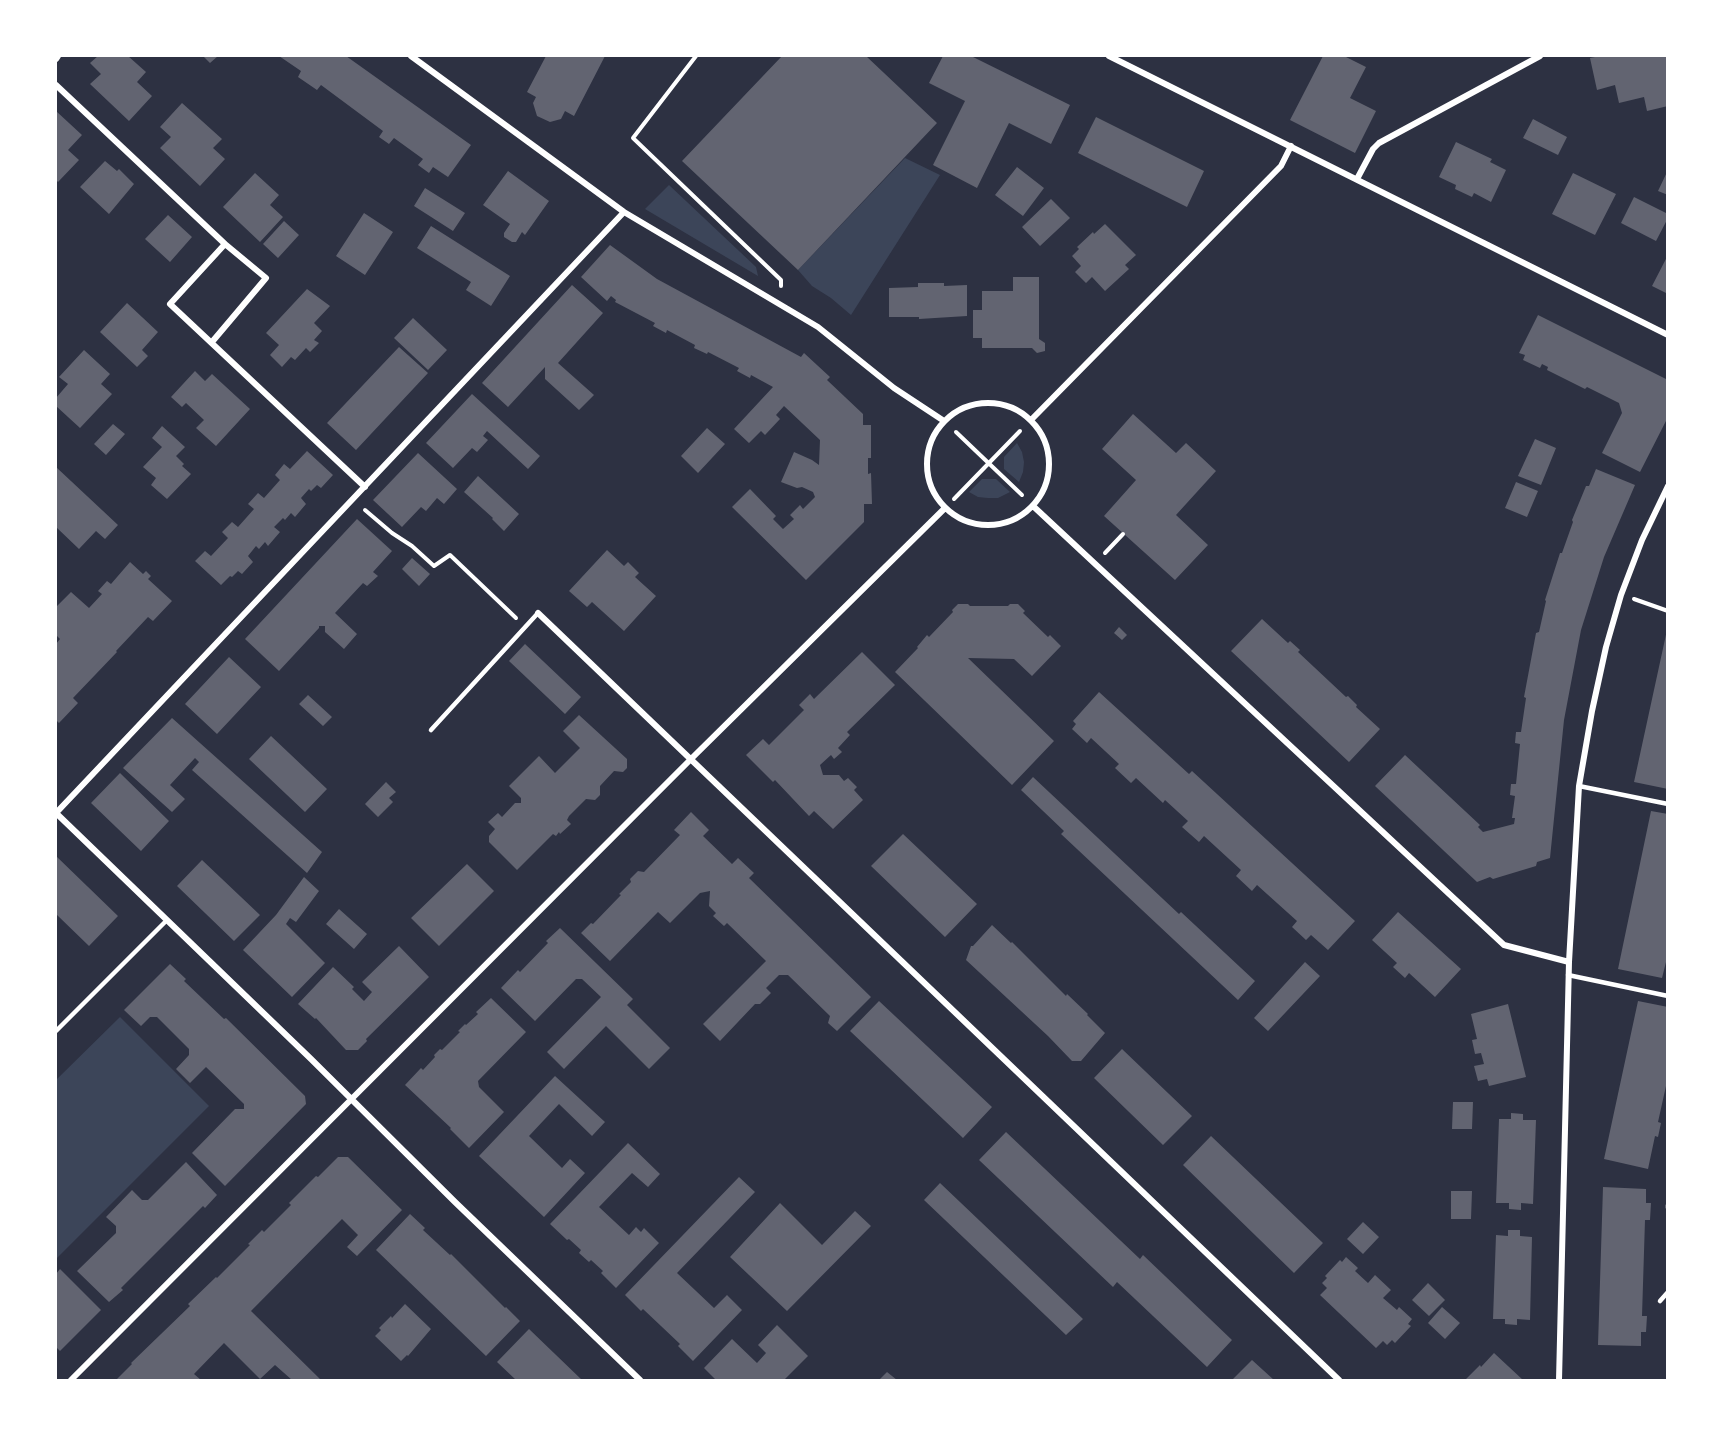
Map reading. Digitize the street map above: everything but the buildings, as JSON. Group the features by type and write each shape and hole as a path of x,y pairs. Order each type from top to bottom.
{"street":[{"path":"411,56 624,212 818,327 894,388 944,421"},
{"path":"1108,56 1668,335"},
{"path":"1357,179 1373,149 1379,143 1539,56"},
{"path":"56,85 225,244 266,278 212,342"},
{"path":"1031,420 1281,166 1291,146"},
{"path":"624,212 56,813 352,1099 637,1380"},
{"path":"225,244 170,304 365,487"},
{"path":"997,403 1016,409 1031,420 1043,435 1049,453 1050,472 1044,490 1034,506 1018,518 1000,525 981,525 962,520 945,508 934,494 928,475 927,456 933,437 944,421 960,410 978,404 997,403"},
{"path":"1558,1380 1568,975 1579,786 1606,647 1621,594 1642,540 1668,486"},
{"path":"1034,506 1504,945 1569,962"},
{"path":"71,1380 945,508"},
{"path":"538,613 1339,1380"}],"lane":[{"path":"431,730 538,613"},
{"path":"1579,786 1668,804"},
{"path":"56,1031 167,920"},
{"path":"1568,975 1668,996"},
{"path":"1660,1301 1668,1292"}],"path":[{"path":"696,56 633,138 781,280 781,306"},
{"path":"965,488 1012,439"},
{"path":"965,441 1013,487"},
{"path":"375,518 434,566 450,555 526,627"},
{"path":"1095,564 1123,534"},
{"path":"1621,594 1668,611"}],"shaded area":[{"path":"905,158 940,175 851,315 812,286 798,270"},
{"path":"669,185 756,267 758,276 645,209"},
{"path":"1017,443 1024,462 1019,482 1004,469 1004,457"},
{"path":"982,479 996,479 1010,492 998,498 988,498 978,497 969,492"},
{"path":"120,1017 209,1106 56,1259 56,1080"}]}
